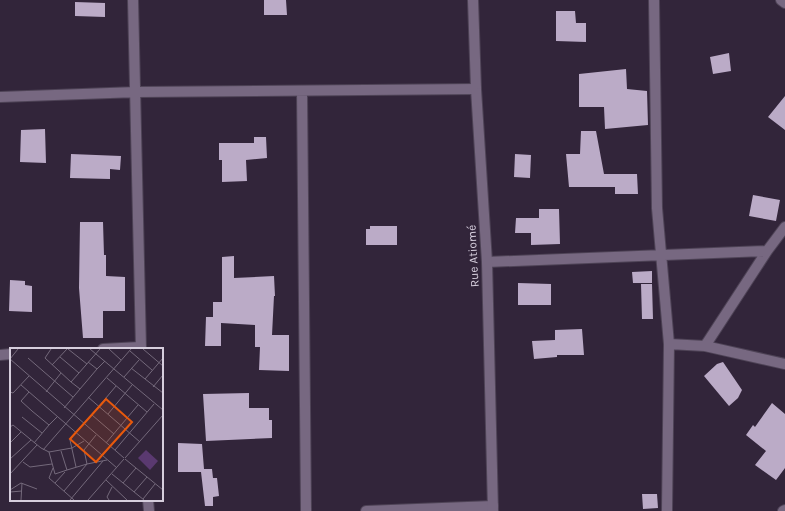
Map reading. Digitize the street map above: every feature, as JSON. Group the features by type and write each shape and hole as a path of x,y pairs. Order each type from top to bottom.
{"street":[{"path":"133,0 137,92 140,348"},
{"name":"Rue Atiomé","path":"472,0 487,262 493,509"},
{"path":"654,0 657,208 669,344 667,511"},
{"path":"781,0 785,3"},
{"path":"0,97 137,92 476,88"},
{"path":"302,91 306,511"},
{"path":"705,346 767,251 785,228"},
{"path":"487,262 767,251"},
{"path":"669,344 705,346 785,364"},
{"path":"0,355 10,354"},
{"path":"148,501 149,511"},
{"path":"366,511 493,509"}],"building":[{"path":"264,0 286,0 287,15 264,15"},
{"path":"75,2 105,3 105,17 75,16"},
{"path":"556,11 575,11 576,23 586,23 586,42 556,41"},
{"path":"729,53 731,71 713,74 710,57"},
{"path":"626,69 627,89 647,91 648,125 605,129 604,107 579,107 579,74"},
{"path":"785,96 785,130 768,117"},
{"path":"45,129 46,163 20,162 21,130"},
{"path":"581,131 596,131 604,174 637,174 638,194 615,194 615,187 569,187 566,154 580,154"},
{"path":"254,137 266,137 267,158 246,160 247,181 222,182 222,160 219,160 219,143 254,143"},
{"path":"71,154 121,156 120,170 110,169 110,179 70,178"},
{"path":"515,154 531,155 530,178 514,177"},
{"path":"753,195 780,200 776,221 749,216"},
{"path":"539,209 559,209 560,244 531,245 531,233 515,233 516,218 539,218"},
{"path":"80,222 103,222 106,276 125,277 125,311 103,311 103,338 83,338 79,288"},
{"path":"370,226 397,226 397,245 366,245 366,229 370,229"},
{"path":"234,256 234,278 274,276 275,296 272,335 289,335 289,371 259,370 260,347 255,347 255,325 221,323 221,346 205,346 206,317 213,317 213,302 222,302 222,257"},
{"path":"652,271 652,283 633,283 632,272"},
{"path":"10,280 25,281 25,285 32,286 32,312 9,311"},
{"path":"518,283 551,284 551,305 518,305"},
{"path":"641,284 652,284 653,319 642,319"},
{"path":"582,329 584,355 557,355 557,357 534,359 532,341 555,340 555,330"},
{"path":"723,362 742,390 738,398 729,406 704,376 717,364"},
{"path":"249,393 249,408 269,408 269,420 272,420 272,438 206,441 203,394"},
{"path":"772,403 785,414 785,468 776,480 755,465 766,451 746,435 753,425 755,427"},
{"path":"178,443 202,444 204,469 212,469 213,478 217,478 219,496 213,497 213,506 205,506 201,472 178,472"},
{"path":"642,494 657,494 658,508 643,509"}]}
